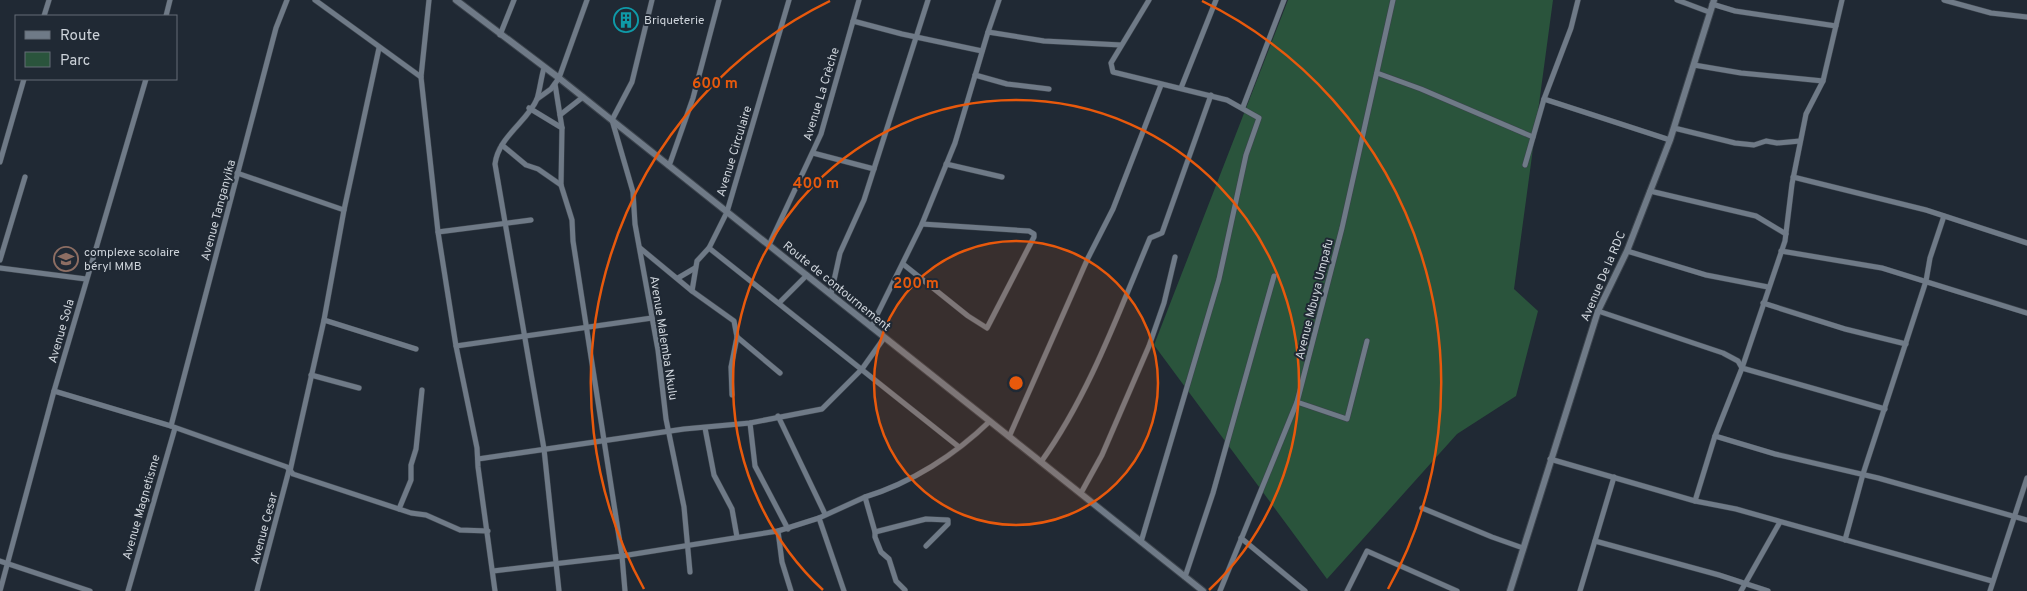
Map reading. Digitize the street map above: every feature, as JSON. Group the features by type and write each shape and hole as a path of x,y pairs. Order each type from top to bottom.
{"street":[{"path":"44,15 49,0"},
{"path":"166,15 170,0"},
{"name":"Avenue Tanganyika","path":"173,427 237,173 276,28 287,0"},
{"path":"315,0 421,77"},
{"path":"429,0 421,77 438,232 456,346 477,448 496,591"},
{"name":"Route de contournement","path":"456,0 544,68 557,81 583,97 1203,591"},
{"path":"500,35 514,0"},
{"path":"587,0 557,81 562,128 561,185 572,220 573,241 593,357 603,440 622,556 625,591"},
{"path":"612,120 632,82 652,0"},
{"path":"669,166 693,98 720,0"},
{"name":"Avenue Circulaire","path":"709,248 726,212 789,0"},
{"name":"Avenue La Crèche","path":"769,245 821,134 859,0"},
{"path":"831,294 840,253 864,200 928,0"},
{"path":"871,327 922,224 946,164 965,112 999,0"},
{"path":"1141,542 1219,279 1245,160 1253,130 1260,118 1244,107 1211,95 1161,85 1113,72 1111,63 1148,0"},
{"path":"1181,88 1216,0"},
{"path":"1244,107 1284,0"},
{"name":"Avenue Mbuya Umpafu","path":"1220,591 1297,402 1342,228 1393,0"},
{"path":"1526,165 1544,99 1571,28 1578,0"},
{"path":"1677,0 1709,12"},
{"path":"1695,501 1715,436 1742,368 1786,234 1793,177 1808,107 1823,82 1842,0"},
{"path":"1944,0 1992,13 2027,17"},
{"path":"1713,2 1735,11 1836,26"},
{"name":"Avenue De la RDC","path":"1510,591 1598,311 1627,251 1670,140 1713,2"},
{"path":"853,21 982,51"},
{"path":"988,32 1044,41 1121,45"},
{"name":"Avenue Cesar","path":"257,591 290,470 324,320 344,210 379,48"},
{"path":"1694,64 1741,73 1823,82"},
{"path":"536,99 544,68"},
{"path":"1377,73 1420,88 1534,137"},
{"path":"975,75 1007,84 1049,89"},
{"path":"0,162 24,80"},
{"name":"Avenue Sola","path":"0,591 54,391 146,80"},
{"path":"557,81 536,99 502,145 496,156 495,164 523,337 544,449 551,502 555,565 560,591"},
{"path":"1009,436 1088,258 1113,209 1161,85"},
{"path":"1041,462 1058,438 1081,396 1150,238 1162,233 1211,95"},
{"path":"560,115 583,97"},
{"path":"1544,99 1670,140"},
{"path":"530,108 562,128"},
{"name":"Avenue Malemba Nkulu","path":"612,120 628,169 669,432 684,507 690,572"},
{"path":"1674,128 1754,145 1766,141 1777,143 1800,141"},
{"path":"502,145 526,166 538,169 561,185"},
{"path":"813,153 874,169"},
{"path":"946,164 1002,177"},
{"path":"237,173 344,210"},
{"path":"0,260 25,177"},
{"path":"1793,177 1944,216 2027,243"},
{"path":"1650,190 1756,216 1786,234"},
{"path":"1845,540 1863,474 1926,281 1930,258 1944,216"},
{"path":"438,232 531,220"},
{"path":"903,264 968,316 987,328 1034,237 1034,234 1029,231 922,224"},
{"path":"640,248 692,291 734,321 737,337 731,367 732,394"},
{"path":"692,291 695,268 701,255 709,248 959,448"},
{"path":"1627,251 1706,275 1768,287"},
{"path":"1781,251 1882,268 2027,313"},
{"path":"1081,494 1102,455 1149,346 1162,310 1175,257"},
{"path":"0,268 86,279"},
{"path":"678,278 695,268"},
{"path":"779,303 807,275"},
{"path":"1185,577 1213,493 1274,276"},
{"path":"1763,303 1845,329 1906,344"},
{"path":"1598,311 1723,353 1738,361 1742,368 1885,409"},
{"path":"456,346 652,318"},
{"path":"324,320 416,349"},
{"path":"737,337 780,373"},
{"path":"478,459 603,440 750,423 826,407 862,369 884,338"},
{"path":"1297,402 1347,418 1366,340"},
{"path":"311,375 359,388"},
{"path":"399,509 411,480 411,463 416,449 422,390"},
{"path":"54,391 173,427 287,467 293,474 426,516 460,530 488,531"},
{"path":"778,416 825,514"},
{"path":"493,571 622,556 788,529 819,518 865,497 894,488 959,448 990,421"},
{"path":"750,423 755,466 788,529"},
{"name":"Avenue Magnetisme","path":"128,591 173,427"},
{"path":"705,428 714,475 732,509 737,538"},
{"path":"1715,436 1774,454 1863,474 2027,520"},
{"path":"1550,459 1695,501 1736,509 1992,582"},
{"path":"1580,591 1614,476"},
{"path":"1990,591 2027,478"},
{"path":"865,497 875,532 874,537 881,552 889,559 896,581 904,590"},
{"path":"1422,508 1523,548"},
{"path":"819,518 844,591"},
{"path":"875,532 926,519 948,520 948,524 926,546"},
{"path":"1741,591 1743,584 1780,522"},
{"path":"778,531 782,562 791,591"},
{"path":"1240,538 1305,591"},
{"path":"1596,541 1719,575 1768,591"},
{"path":"1347,591 1362,556 1367,551 1457,591"},
{"path":"0,561 90,591"}],"green space":[{"path":"1288,0 1553,0 1514,289 1538,311 1516,396 1457,434 1327,579 1154,345"}],"place":[{"name":"Briqueterie","path":"626,20"},
{"name":"complexe scolaire béryl MMB","path":"66,259"}]}
